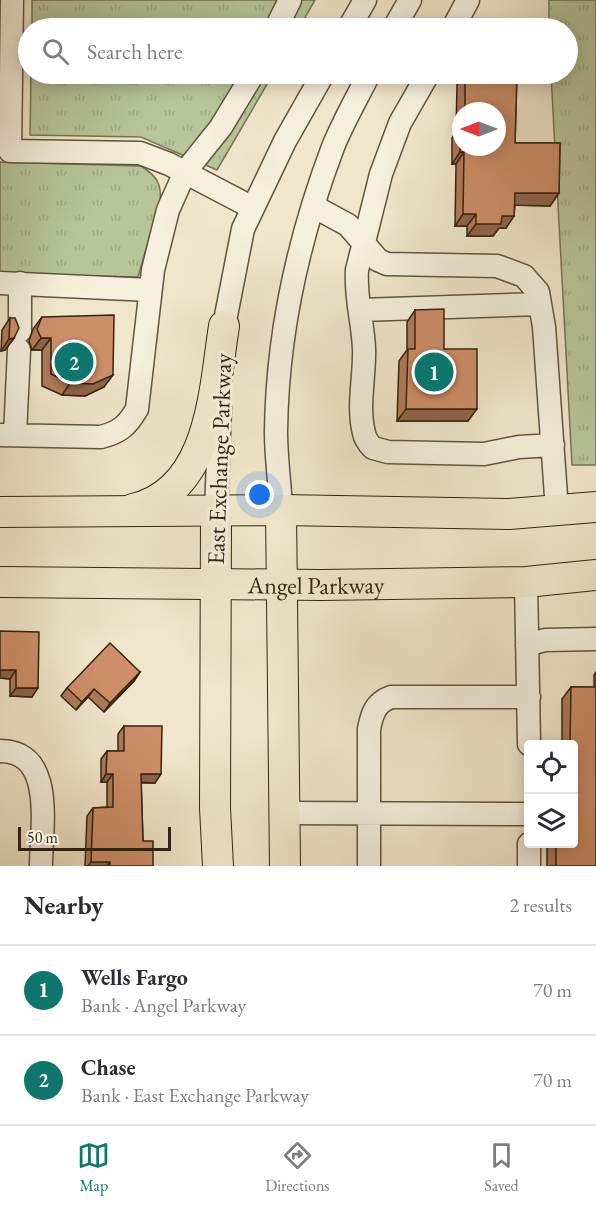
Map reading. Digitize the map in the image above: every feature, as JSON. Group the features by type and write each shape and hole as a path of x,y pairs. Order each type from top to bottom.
{"main road":[{"path":"120,512 143,507 164,496 181,480 195,461 213,393 224,326"},
{"path":"0,512 281,510 509,514 596,507"},
{"path":"281,510 285,866"},
{"name":"East Exchange Parkway","path":"216,512 214,808 218,866"},
{"name":"Angel Parkway","path":"0,582 281,585 526,582 596,575"}],"street":[{"path":"12,0 10,151 140,153 185,172 253,208"},
{"path":"281,18 290,0"},
{"path":"355,18 365,0"},
{"path":"400,18 410,0"},
{"path":"458,18 468,0"},
{"path":"150,290 10,283 20,340 8,435 101,437 117,433 128,424 137,409 150,290 168,210 185,172 221,127 247,84"},
{"name":"East Exchange Parkway","path":"216,512 224,326 243,229 285,141 317,84"},
{"path":"281,510 276,431 282,354 296,272 313,206 334,145 364,84"},
{"path":"422,84 400,123 381,174 363,240 356,286 364,351 361,414 363,432 373,448 388,452 484,454 519,447 553,445"},
{"path":"313,206 348,225 378,260 387,264 482,265 512,269 524,276 538,292 557,510"},
{"path":"360,310 540,304"},
{"path":"526,582 529,740"},
{"path":"527,645 545,640 596,639"},
{"path":"369,866 369,729 373,711 382,700 391,697 529,697"},
{"path":"0,751 17,753 31,763 39,778 41,866"},
{"path":"285,813 524,814"},
{"path":"529,848 529,866"}],"green space":[{"path":"32,0 315,0 305,18 32,18"},
{"path":"549,0 596,0 596,465 572,465 552,84 578,84 578,18 549,18"},
{"path":"31,84 267,84 217,170 141,137 30,135"},
{"path":"0,162 141,166 150,173 159,184 160,200 138,277 0,274"}],"building":[{"path":"465,84 517,84 515,143 560,143 559,193 515,193 514,216 502,216 501,224 476,224 476,214 463,214 464,156 506,156 506,102 465,102"},
{"path":"444,309 444,349 477,349 477,409 406,409 408,349 415,349 415,310"},
{"path":"114,315 113,375 93,384 70,383 51,374 51,338 41,338 37,329 42,317"},
{"path":"10,318 15,318 19,328 14,338 9,339"},
{"path":"0,631 39,632 38,688 16,688 16,670 0,670"},
{"path":"110,643 140,672 110,703 94,689 82,702 67,688"},
{"path":"571,687 596,687 596,866 556,866 556,848 578,848 578,740 570,740"},
{"path":"124,726 162,726 161,774 141,774 143,841 153,841 153,866 110,866 110,862 91,862 93,808 113,807 113,774 106,774 107,751 124,751"}],"place":[{"name":"Chase","path":"74,362"},
{"name":"Wells Fargo","path":"434,372"}]}
